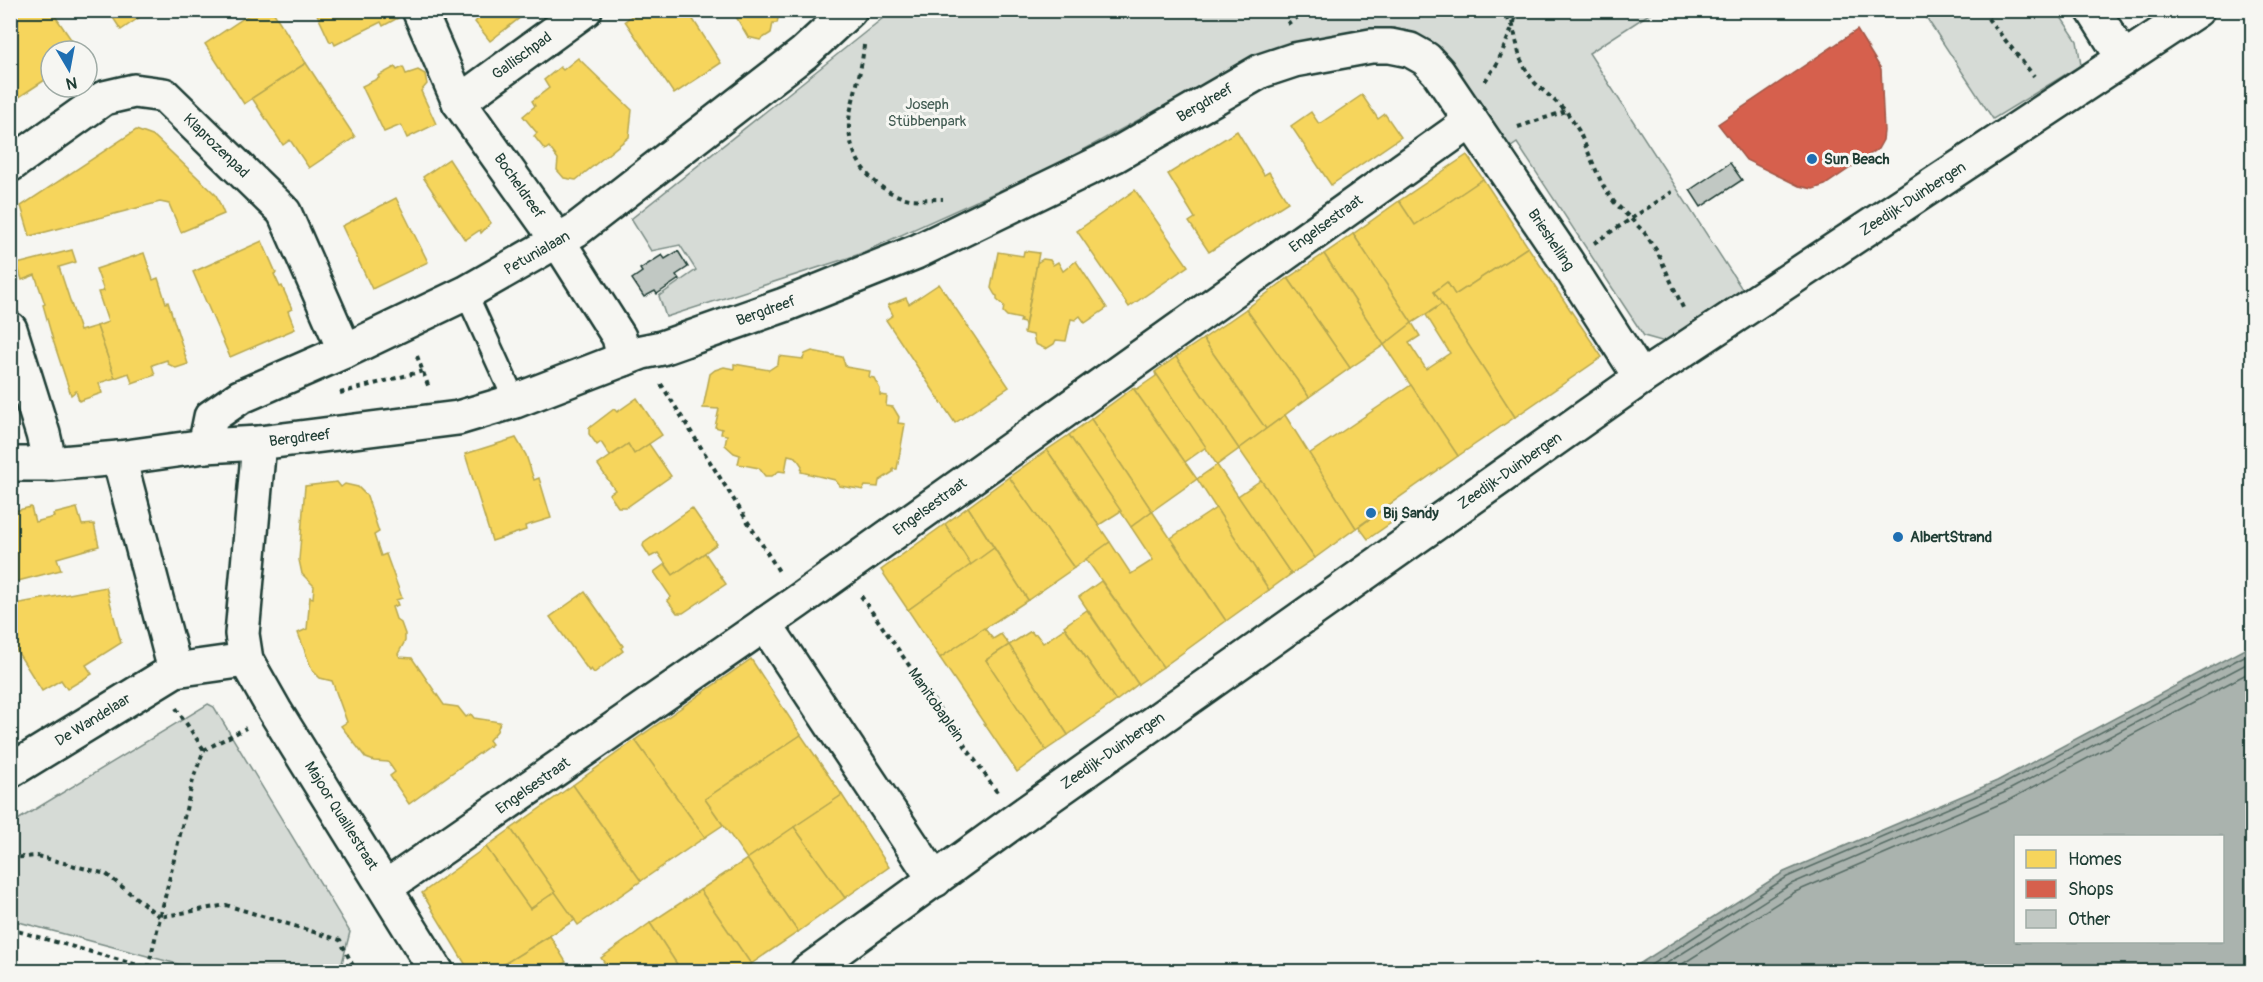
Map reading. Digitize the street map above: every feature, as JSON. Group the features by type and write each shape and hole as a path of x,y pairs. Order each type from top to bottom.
{"street":[{"name":"Bocheldreef","path":"419,10 459,102 558,241 619,337 624,359"},
{"name":"Gallischpad","path":"459,102 585,10"},
{"path":"2093,10 2123,58"},
{"name":"Zeedijk-Duinbergen","path":"807,972 1016,820 1641,378 2197,10"},
{"name":"Petunialaan","path":"205,446 211,417 240,397 345,351 466,293 558,241 576,230 804,54 857,23"},
{"name":"Bergdreef","path":"10,464 50,464 119,458 205,446 259,443 458,418 515,401 642,352 662,348 784,305 916,252 1114,156 1261,71 1294,60 1371,46 1390,46 1410,50 1426,59 1438,72 1471,121"},
{"name":"Klaprozenpad","path":"10,165 105,98 134,91 164,95 284,213 345,351"},
{"name":"Brieshelling","path":"1471,121 1566,261 1641,378"},
{"name":"Engelsestraat","path":"387,887 798,602 1471,121"},
{"path":"10,329 43,434 50,464"},
{"name":"Majoor Quaillestraat","path":"259,443 242,634 246,660 275,711 387,887 437,972"},
{"path":"119,458 175,670 246,660"},
{"path":"765,624 935,880"},
{"name":"De Wandelaar","path":"10,771 175,670"}],"lane":[{"path":"466,293 515,401"}],"path":[{"path":"1279,29 1309,10"},
{"path":"1500,10 1513,26"},
{"path":"1510,10 1520,58 1527,72 1566,111 1579,131 1602,184 1614,202 1644,232 1658,251 1689,322 1701,339"},
{"path":"1516,10 1513,26 1489,77 1472,94 1471,121 1493,133 1566,111"},
{"path":"1984,10 1989,20 2056,105"},
{"path":"857,23 862,67 850,122 856,158 874,181 888,191 910,199 946,199"},
{"path":"1566,261 1672,192"},
{"path":"403,323 433,399 437,420"},
{"path":"656,375 798,602"},
{"name":"Manitobaplein","path":"843,569 1016,820"},
{"path":"184,722 204,750"},
{"path":"148,968 194,776 204,750 232,736"},
{"path":"10,858 37,856 106,874 160,917 225,905 340,940 357,972"},
{"path":"10,929 162,972"}],"green space":[{"name":"Joseph Stübbenpark","path":"889,11 1654,11 1589,53 1742,289 1665,342 1644,336 1517,143 1504,152 1441,57 1246,61 1056,165 857,255 666,317 659,296 696,270 680,245 651,251 631,219"},
{"path":"1922,11 2057,11 2077,41 2081,65 1993,119"},
{"path":"208,704 214,707 350,932 340,971 204,971 15,921 11,912 11,824"}],"water":[{"path":"2252,645 2252,971 1628,971 1784,872 1997,781"}],"building: Homes":[{"path":"10,10 51,10 71,39 39,39 39,84 10,103"},
{"path":"108,10 150,10 121,30"},
{"path":"256,10 272,10 306,63 244,104 205,44"},
{"path":"315,10 394,10 398,18 383,26 381,22 335,45 333,41 330,42"},
{"path":"470,10 530,10 490,41 475,22 477,20"},
{"path":"640,10 687,10 721,63 674,94 625,21"},
{"path":"732,10 780,10 777,23 773,23 771,33 760,40 748,37"},
{"path":"578,58 632,110 629,137 576,180 564,178 557,170 558,159 549,147 545,150 534,136 537,133 523,116 535,106 532,101 549,88 544,80 560,67 563,70"},
{"path":"306,63 355,137 309,168 290,140 283,145 252,98"},
{"path":"395,67 397,70 403,67 406,74 418,70 425,74 427,84 421,91 436,124 407,138 401,125 384,132 362,86"},
{"path":"1362,95 1378,119 1385,114 1401,137 1331,185 1291,126 1311,112 1319,124"},
{"path":"136,130 155,137 216,195 224,214 181,232 169,204 160,202 30,236 21,206"},
{"path":"1237,131 1264,175 1269,172 1288,202 1209,252 1189,222 1195,218 1168,174"},
{"path":"1467,155 1483,179 1415,225 1399,201"},
{"path":"449,159 491,223 481,233 480,230 465,240 423,177"},
{"path":"1483,179 1528,247 1455,295 1447,282 1434,292 1442,304 1412,323 1353,234 1399,201 1415,225"},
{"path":"1135,190 1188,266 1129,307 1077,231"},
{"path":"396,198 428,262 372,289 342,226"},
{"path":"1353,234 1412,323 1384,345 1324,254"},
{"path":"262,241 276,273 274,274 292,309 288,311 295,329 230,357 193,272"},
{"path":"1528,247 1602,357 1515,417 1434,292 1447,282 1455,295"},
{"path":"72,250 76,262 59,267 80,331 97,326 115,378 99,383 102,393 79,401 76,391 71,395 35,275 22,280 17,264"},
{"path":"1024,251 1039,253 1025,326 1020,322 1021,319 1007,316 1003,312 1004,306 997,300 991,288 998,252 1023,256"},
{"path":"144,253 153,280 158,278 166,303 168,302 188,364 176,368 168,364 167,360 152,365 155,375 132,383 129,373 115,378 97,326 108,322 98,292 104,291 96,269"},
{"path":"1324,254 1384,345 1350,368 1288,278"},
{"path":"1043,259 1050,260 1053,265 1058,262 1063,271 1076,261 1107,308 1085,323 1080,316 1075,320 1071,319 1066,341 1056,340 1046,349 1035,344 1033,335 1024,333 1037,263"},
{"path":"1288,278 1350,368 1309,397 1246,309"},
{"path":"939,284 1009,387 955,423 886,320 893,315 888,305 906,298 909,304"},
{"path":"1442,304 1515,417 1458,456 1384,345 1412,323 1420,336 1409,343 1426,369 1450,353 1426,315"},
{"path":"1246,309 1309,397 1266,429 1203,339"},
{"path":"1203,339 1266,429 1239,449 1176,357"},
{"path":"812,351 842,357 846,367 870,371 869,377 874,378 880,389 880,395 887,396 886,406 893,407 899,417 898,423 905,424 897,469 893,469 893,472 879,481 878,487 865,486 863,490 840,486 835,480 801,472 802,466 796,457 788,455 785,472 779,471 772,476 765,476 759,468 738,464 740,455 725,445 727,435 721,434 722,429 715,427 719,409 703,408 710,374 715,370 724,367 734,369 734,364 769,370 778,364 779,356 803,359 805,354"},
{"path":"1176,357 1239,449 1217,465 1155,372"},
{"path":"1155,372 1206,447 1185,462 1133,388 1137,389 1156,376"},
{"path":"1411,385 1458,456 1356,528 1309,454"},
{"path":"1133,388 1197,479 1152,511 1091,419"},
{"path":"637,398 662,435 634,454 628,444 610,456 601,442 597,445 589,434 589,428 614,409 617,412"},
{"path":"1285,415 1356,528 1315,558 1239,449"},
{"path":"1091,419 1152,511 1131,527 1069,435"},
{"path":"1069,435 1121,511 1099,525 1047,450"},
{"path":"516,438 526,455 534,480 539,478 551,518 525,526 526,530 492,541 465,454"},
{"path":"628,444 634,454 649,444 671,476 627,507 618,507 609,494 615,490 598,465"},
{"path":"1047,450 1110,542 1074,568 1009,477"},
{"path":"1217,465 1291,574 1269,590 1197,479"},
{"path":"1009,477 1074,568 1028,600 968,507"},
{"path":"1261,480 1315,558 1291,574 1238,496"},
{"path":"337,482 341,487 345,484 358,487 367,496 379,532 374,535 381,556 386,554 402,598 396,600 398,605 392,607 405,634 405,641 398,654 400,657 412,658 444,705 458,707 466,717 471,714 474,718 500,722 497,731 489,740 492,744 409,804 390,776 395,772 388,762 366,758 341,726 347,722 332,681 320,678 312,670 298,633 307,629 310,597 313,598 314,586 302,574 299,560 305,486"},
{"path":"1389,505 1398,518 1368,539 1359,527"},
{"path":"31,507 35,522 54,517 53,514 77,508 82,525 94,524 99,546 57,558 61,570 10,583 10,512"},
{"path":"968,507 994,548 971,565 945,524"},
{"path":"692,508 717,544 673,575 658,553 650,557 643,546 644,542"},
{"path":"1216,508 1269,590 1226,621 1171,538"},
{"path":"1152,511 1226,621 1163,667 1086,559 1110,542 1131,574 1153,560 1131,527"},
{"path":"945,524 971,565 908,610 881,570"},
{"path":"994,548 1028,600 940,658 908,610"},
{"path":"705,553 726,584 683,613 677,613 667,600 671,597 654,572 665,564 673,575"},
{"path":"1101,581 1163,667 1138,684 1079,597"},
{"path":"106,587 121,643 86,665 92,674 67,689 61,680 42,691 10,640 10,607 15,604"},
{"path":"585,592 623,646 621,648 623,651 594,673 591,669 589,671 550,617"},
{"path":"1087,610 1138,684 1116,701 1064,626"},
{"path":"984,628 993,639 1001,634 1009,645 986,660 1046,750 1017,772 940,658"},
{"path":"1065,628 1116,701 1068,735 1009,645 1031,631 1043,643"},
{"path":"1009,645 1068,735 1046,750 986,660"},
{"path":"751,659 801,735 705,799 723,825 705,837 635,740"},
{"path":"801,735 842,795 747,859 705,799"},
{"path":"635,740 705,837 641,881 573,785"},
{"path":"573,785 641,881 578,925 511,829"},
{"path":"842,795 889,867 845,898 794,827"},
{"path":"794,827 845,898 798,932 747,859"},
{"path":"511,829 555,892 530,909 486,847"},
{"path":"486,847 530,909 555,892 575,920 491,972 470,972 422,893"},
{"path":"747,859 798,932 751,964 700,890"},
{"path":"700,890 751,964 741,972 682,972 650,923"},
{"path":"650,923 682,972 611,972 601,958"},
{"path":"550,936 566,962 556,968 558,972 491,972"}],"building: Shops":[{"path":"1857,30 1881,69 1884,131 1883,140 1878,149 1825,185 1813,189 1799,186 1746,160 1718,124"}],"building: Other":[{"path":"1730,163 1742,180 1701,207 1690,190"},
{"path":"678,251 688,267 676,275 679,279 657,294 655,291 644,297 632,279 642,272 640,269 662,255 665,259"}],"place":[{"name":"Sun Beach","path":"1812,159"},
{"name":"Bij Sandy","path":"1371,513"},
{"name":"AlbertStrand","path":"1898,537"}]}
